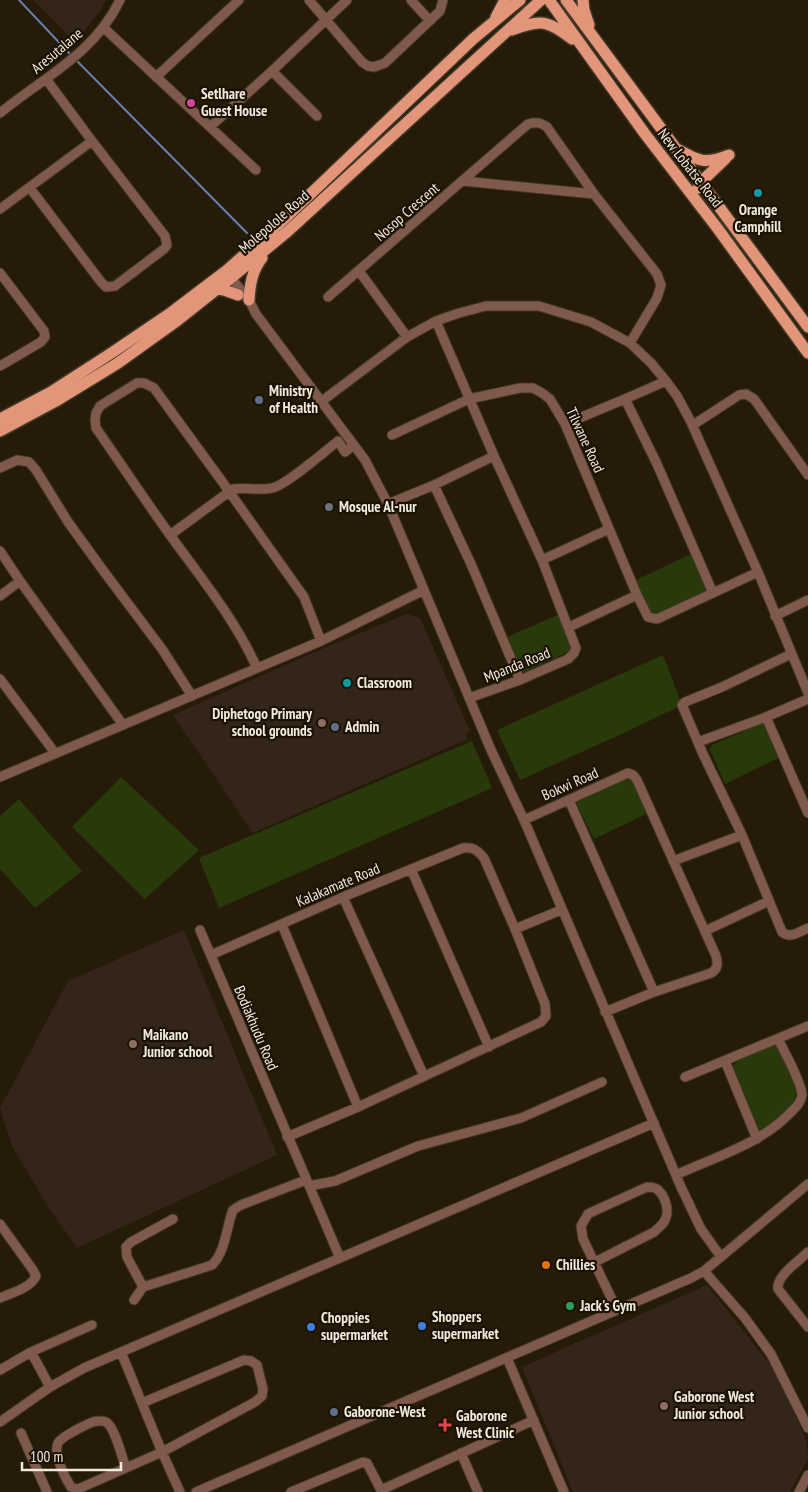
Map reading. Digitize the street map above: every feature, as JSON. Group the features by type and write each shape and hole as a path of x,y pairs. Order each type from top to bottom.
{"main road":[{"path":"492,23 505,0"},
{"name":"Molepolole Road","path":"0,431 56,401 118,363 178,320 216,289 226,276 279,224 473,39 520,0"},
{"name":"Molepolole Road","path":"0,419 52,392 270,246 541,0"},
{"name":"New Lobatse Road","path":"549,0 645,134 718,228 808,353"},
{"name":"New Lobatse Road","path":"566,0 808,327"},
{"path":"583,0 591,33"},
{"path":"503,34 537,22 559,29 582,46"},
{"path":"674,147 701,161 719,159 729,155 701,182 695,200"},
{"path":"249,300 251,277 270,246"},
{"path":"216,289 238,295"}],"street":[{"name":"Aresutalane","path":"0,113 79,54 104,28 120,0"},
{"path":"156,76 239,0"},
{"path":"309,0 362,62 374,67 385,63 430,21 440,11 443,0"},
{"path":"210,127 347,0"},
{"path":"410,0 430,21"},
{"path":"104,28 256,170"},
{"path":"272,70 317,116"},
{"path":"30,188 106,287 115,286 167,245 165,236 46,79"},
{"name":"Nosop Crescent","path":"328,297 528,124 536,122 542,123 547,127 594,194"},
{"path":"0,209 92,141"},
{"path":"463,181 594,194 657,274 661,285 657,298 630,343"},
{"path":"359,272 407,337"},
{"path":"0,273 44,331 45,337 41,342 0,366"},
{"path":"226,276 238,295 250,310 256,314"},
{"path":"226,276 249,300 256,314 365,460 376,480 388,504 491,750 524,820 676,1174 701,1229 721,1257"},
{"path":"322,401 407,337 424,327 459,313 486,306 539,306 591,322 630,343 666,381 677,396 693,426 758,572 808,693"},
{"path":"436,321 494,456 542,560 569,626 637,595"},
{"path":"565,424 666,381"},
{"path":"257,668 242,637 204,580 170,535 96,428 96,413 100,406 137,383 144,383 154,388 229,491 304,597 321,641"},
{"name":"Tilwane Road","path":"392,435 469,399 520,388 533,388 550,399 565,424 648,618 657,619 713,593"},
{"path":"693,426 739,395 746,394 754,399 808,475"},
{"path":"626,399 657,464 713,593 758,572"},
{"path":"170,535 229,491 244,487 260,489 278,486 338,442 345,452 354,445"},
{"path":"388,504 434,485 494,456"},
{"path":"0,468 17,460 30,462 68,522 162,649 192,696"},
{"path":"434,485 471,564 520,680"},
{"path":"542,560 609,529"},
{"path":"0,551 123,724"},
{"path":"0,596 20,581"},
{"path":"0,777 321,641 424,590"},
{"path":"775,616 808,600"},
{"name":"Mpanda Road","path":"469,698 520,680 568,659 576,648 569,626"},
{"path":"791,654 684,703 683,707 742,835 780,929 785,934 793,935 808,928"},
{"path":"0,679 56,753"},
{"path":"698,742 808,699"},
{"path":"766,717 808,813"},
{"name":"Bokwi Road","path":"524,820 628,774 634,775 673,861"},
{"path":"569,800 654,992"},
{"path":"605,1012 654,992 715,971 718,962 716,956 673,861 742,835"},
{"name":"Kalakamate Road","path":"211,955 410,870 463,848 471,847 478,850 484,858 515,929"},
{"path":"410,870 489,1046"},
{"path":"344,898 424,1076"},
{"path":"705,931 769,901"},
{"path":"287,1137 358,1107 541,1022 546,1016 545,1004 515,929 562,910"},
{"path":"282,925 358,1107"},
{"name":"Bodiakhudu Road","path":"200,930 340,1258"},
{"path":"685,1077 808,1026"},
{"path":"676,1174 757,1139 782,1122 800,1103 802,1096 800,1087 778,1039"},
{"path":"725,1061 757,1139"},
{"path":"134,1300 143,1287 212,1265 218,1258 233,1210 241,1205 307,1183 335,1181 418,1146 516,1120 602,1082"},
{"path":"0,1422 50,1387 84,1368 654,1123"},
{"path":"196,1492 704,1271 808,1184"},
{"path":"595,1262 654,1232 660,1227 666,1219 668,1211 665,1201 657,1189 647,1187 588,1214 581,1226 581,1233 617,1310"},
{"path":"143,1287 127,1257 126,1247 131,1242 173,1219"},
{"path":"0,1298 29,1284 36,1276 2,1230"},
{"path":"808,1252 781,1277 777,1286 808,1327"},
{"path":"704,1271 745,1318 771,1354 808,1428"},
{"path":"0,1370 31,1352 92,1326"},
{"path":"31,1352 50,1387"},
{"path":"121,1352 180,1492"},
{"path":"507,1358 564,1492"},
{"path":"126,1468 111,1427 105,1421 97,1420 64,1437 58,1443 57,1454 66,1480 71,1487 78,1489 126,1468 162,1452 255,1402 262,1396 263,1389 256,1365 251,1361 244,1360 142,1402"},
{"path":"291,1492 363,1462 366,1463 382,1491 398,1488 461,1453 534,1420"},
{"path":"21,1432 47,1492"},
{"path":"461,1453 478,1492"},
{"path":"799,1492 808,1475"}],"shaded area":[{"path":"33,0 106,0 100,11 75,42"},
{"name":"Diphetogo Primary school grounds","path":"407,614 420,618 470,731 465,734 468,739 253,833 173,715 324,648"},
{"name":"Maikano Junior school","path":"184,930 277,1155 77,1248 47,1205 12,1146 0,1108 68,981"},
{"name":"Gaborone West Junior school","path":"707,1285 775,1371 807,1442 808,1459 790,1492 573,1492 522,1367"}],"green space":[{"path":"691,554 710,589 655,615 650,614 636,580"},
{"path":"560,614 572,650 523,673 519,669 507,637"},
{"path":"663,655 682,705 520,780 497,730"},
{"path":"763,723 778,758 725,784 710,750 712,745"},
{"path":"472,741 492,788 219,908 199,858"},
{"path":"121,777 199,850 145,899 72,827"},
{"path":"628,777 635,785 648,813 594,839 576,802"},
{"path":"19,799 82,871 35,908 0,869 0,816"},
{"path":"777,1043 797,1088 794,1103 778,1122 758,1132 733,1066 738,1060"}],"waterway":[{"path":"19,0 71,55"},
{"path":"76,60 247,233"}],"place":[{"name":"Setlhare Guest House","path":"191,103"},
{"name":"Orange Camphill","path":"758,193"},
{"name":"Ministry of Health","path":"259,400"},
{"name":"Mosque Al-nur","path":"329,507"},
{"name":"Classroom","path":"347,683"},
{"name":"Diphetogo Primary school grounds","path":"322,723"},
{"name":"Admin","path":"335,727"},
{"name":"Maikano Junior school","path":"133,1044"},
{"name":"Chillies","path":"546,1265"},
{"name":"Jack's Gym","path":"570,1306"},
{"name":"Shoppers supermarket","path":"422,1326"},
{"name":"Choppies supermarket","path":"311,1327"},
{"name":"Gaborone West Junior school","path":"664,1406"},
{"name":"Gaborone-West","path":"334,1412"},
{"name":"Gaborone West Clinic","path":"445,1425"}]}
